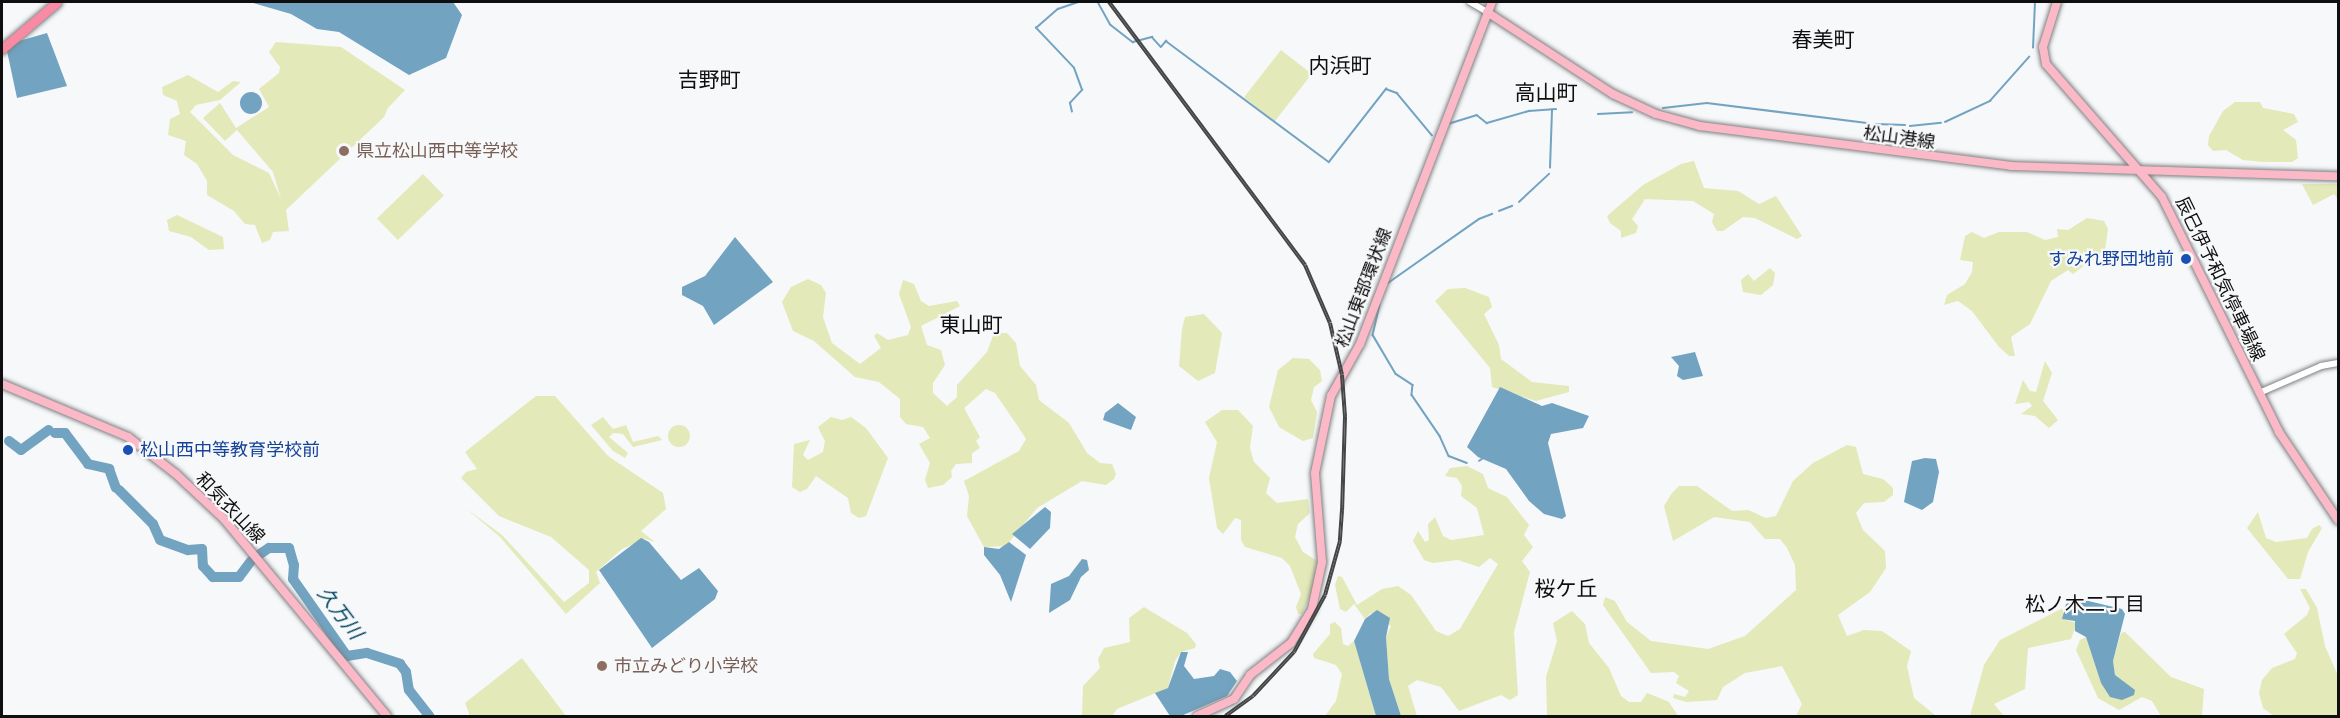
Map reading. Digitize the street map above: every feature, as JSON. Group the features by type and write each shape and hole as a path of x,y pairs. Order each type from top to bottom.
{"highway":[{"path":"2,42 48,2"},
{"path":"2,49 57,2"}],"main road":[{"name":"松山東部環状線","path":"1197,717 1234,699 1250,675 1291,644 1312,609 1322,562 1315,473 1331,396 1360,344 1492,2"},
{"name":"辰巳伊予和気停車場線","path":"2057,2 2044,40 2046,64 2142,171 2176,222 2259,393 2295,459 2338,519"},
{"name":"松山港線","path":"1487,12 1613,94 1687,123 1978,163 2142,171 2338,176"},
{"name":"和気衣山線","path":"2,384 128,438 176,474 229,525 387,717"}],"street":[{"path":"1470,2 1487,12"},
{"path":"2259,393 2321,366 2338,363"}],"green space":[{"path":"276,42 341,47 405,90 388,108 384,117 286,210 289,231 273,232 270,240 262,243 255,225 245,224 234,211 207,195 207,181 197,164 184,155 186,141 168,135 170,119 180,114 177,101 163,95 162,87 188,75 218,92 233,81 241,82 220,100 196,105 190,112 233,155 269,173 281,199 273,172 237,130 225,141 203,118 220,103 236,128 269,107 259,89 279,73 280,67 269,52"},
{"path":"1281,50 1312,74 1275,121 1244,97"},
{"path":"2235,102 2260,102 2263,108 2294,114 2298,122 2283,130 2296,140 2298,158 2292,162 2262,162 2243,160 2226,150 2213,151 2208,145 2209,136 2223,111"},
{"path":"1694,161 1704,188 1738,191 1759,204 1776,196 1802,236 1797,239 1755,218 1743,217 1723,231 1717,231 1712,222 1714,214 1693,201 1645,199 1632,219 1638,226 1636,233 1621,238 1621,231 1610,223 1607,216 1643,185 1681,164"},
{"path":"423,174 444,196 398,240 377,218"},
{"path":"2302,184 2338,184 2338,199 2334,194 2313,205"},
{"path":"177,215 223,237 224,249 209,250 191,237 169,231 167,220"},
{"path":"2087,218 2104,221 2108,229 2105,250 2073,274 2068,270 2051,281 2030,324 2011,337 2015,356 2009,356 1999,347 1972,311 1958,301 1944,305 1947,295 1965,284 1972,272 1973,262 1960,260 1965,236 1972,232 1984,238 1999,232 2027,232 2045,240 2058,237 2057,229 2068,230"},
{"path":"1770,268 1775,273 1773,285 1761,295 1743,292 1741,280 1748,274 1754,281"},
{"path":"808,279 821,285 826,293 823,317 832,343 860,364 881,348 874,336 877,333 888,340 908,335 911,327 899,294 903,280 914,284 921,301 929,306 957,301 960,306 921,326 927,345 941,350 945,365 933,383 933,393 947,406 957,397 957,385 987,352 994,333 1007,333 1016,343 1020,366 1036,385 1039,400 1069,423 1087,453 1100,463 1112,464 1116,474 1114,479 1106,485 1082,481 1037,508 1006,546 984,547 967,516 969,496 964,481 1019,451 1026,439 1017,425 995,393 986,389 964,408 980,437 976,441 980,448 972,453 972,463 956,464 951,471 952,477 943,485 928,488 925,480 930,463 919,444 930,438 923,427 906,424 900,417 900,399 879,382 855,377 814,341 793,331 782,302 791,287"},
{"path":"1465,288 1489,297 1492,307 1484,314 1499,345 1501,359 1532,382 1569,386 1569,392 1536,401 1492,387 1490,368 1435,301 1448,289"},
{"path":"1204,314 1222,333 1215,373 1198,381 1179,366 1182,329 1185,317"},
{"path":"1293,358 1309,359 1320,370 1322,381 1314,387 1311,400 1317,412 1313,438 1303,441 1279,427 1269,407 1278,370"},
{"path":"2045,361 2052,373 2043,401 2058,420 2049,428 2035,416 2021,414 2032,406 2029,402 2015,404 2023,380 2030,391 2036,392"},
{"path":"536,396 555,396 608,456 663,493 666,509 641,531 655,542 645,539 622,549 596,572 600,583 566,614 500,537 467,509 502,535 564,602 589,583 589,570 551,537 499,516 461,478 466,472 477,469 465,452"},
{"path":"1222,410 1238,410 1253,426 1250,448 1254,462 1270,478 1266,493 1277,503 1308,499 1310,513 1298,524 1295,537 1303,552 1317,561 1312,591 1302,614 1298,614 1296,607 1301,594 1290,566 1282,558 1245,547 1241,540 1241,520 1235,518 1223,534 1217,528 1209,478 1217,442 1205,422"},
{"path":"603,417 613,429 626,425 633,442 658,436 662,440 633,447 623,434 613,433 609,437 628,453 625,458 613,451 591,425"},
{"path":"831,417 842,420 851,417 866,428 888,458 866,516 859,518 851,513 848,498 816,476 807,489 800,492 792,487 794,444 810,440 803,455 808,460 823,452 825,441 818,427"},
{"path":"679,425 687,428 690,436 687,444 679,447 671,444 668,436 671,428"},
{"path":"1847,445 1856,447 1863,474 1883,479 1893,488 1893,495 1884,502 1864,503 1856,513 1863,530 1885,551 1886,568 1870,592 1838,615 1847,636 1864,630 1882,631 1911,651 1907,666 1914,698 1936,716 1796,716 1802,704 1782,666 1745,673 1723,687 1717,700 1686,702 1673,698 1674,694 1685,697 1689,691 1676,683 1679,676 1674,672 1651,673 1603,605 1605,597 1615,601 1627,622 1651,641 1708,649 1745,636 1796,590 1795,565 1787,548 1780,539 1765,539 1750,522 1714,517 1673,541 1664,506 1672,493 1679,486 1697,486 1732,511 1748,510 1766,518 1776,516 1793,481 1813,463"},
{"path":"1467,466 1483,474 1488,488 1507,497 1529,525 1524,535 1533,547 1522,561 1530,572 1514,632 1518,695 1510,700 1501,695 1459,711 1441,687 1417,680 1408,686 1417,716 1401,716 1389,679 1386,637 1391,626 1371,613 1365,619 1354,604 1346,612 1340,609 1335,585 1338,576 1342,577 1357,605 1382,589 1398,586 1411,595 1436,631 1448,636 1460,629 1498,564 1490,558 1479,567 1458,560 1433,563 1424,560 1413,541 1418,531 1425,542 1429,540 1428,524 1435,517 1443,536 1451,540 1484,535 1477,508 1461,496 1462,486 1457,478 1445,476 1450,468"},
{"path":"2258,512 2266,538 2276,542 2307,538 2312,529 2319,525 2322,528 2308,552 2300,579 2288,579 2247,528"},
{"path":"2300,589 2306,589 2317,608 2325,646 2338,676 2338,716 2274,716 2263,708 2259,693 2262,680 2272,668 2295,659 2297,653 2284,634 2307,615 2310,608"},
{"path":"1144,607 1187,633 1196,644 1195,648 1181,652 1175,661 1168,688 1117,709 1112,716 1082,716 1083,686 1100,668 1098,659 1104,648 1130,642 1129,618"},
{"path":"2063,608 2063,619 2077,623 2071,639 2028,648 2025,689 1994,704 2004,716 1970,716 1984,665 2000,640"},
{"path":"1572,611 1585,624 1589,643 1609,668 1621,696 1629,702 1641,702 1647,693 1669,702 1678,716 1547,716 1546,677 1557,641 1553,623"},
{"path":"1335,622 1341,628 1343,644 1348,646 1354,641 1376,716 1325,716 1336,701 1342,674 1336,665 1314,658 1313,654 1330,634 1330,624"},
{"path":"2125,632 2171,677 2204,689 2202,716 2161,716 2152,701 2142,697 2119,710 2098,698 2076,650 2080,640 2086,637 2101,683 2123,684 2115,675 2113,661 2121,633"},
{"path":"522,658 566,716 470,716 465,703"}],"water":[{"path":"250,2 453,2 462,15 446,58 409,75 339,32 317,29 291,14"},
{"path":"47,33 67,86 17,98 7,51 19,41"},
{"path":"247,92 255,92 262,99 262,107 255,114 247,114 240,107 240,99"},
{"path":"735,237 773,282 714,325 703,306 682,295 682,287 705,276"},
{"path":"1695,352 1703,376 1683,380 1677,376 1679,366 1671,357"},
{"path":"1500,387 1542,406 1552,403 1589,416 1583,428 1551,434 1548,443 1566,516 1562,519 1544,514 1529,501 1506,469 1478,457 1467,447"},
{"path":"1118,403 1136,417 1131,430 1103,420 1105,413"},
{"path":"1925,458 1936,459 1939,472 1933,502 1922,510 1904,502 1912,461"},
{"path":"1045,507 1051,512 1050,528 1030,549 1012,534"},
{"path":"641,538 649,542 681,580 699,568 718,591 715,599 652,648 599,570"},
{"path":"1009,542 1026,555 1011,602 1000,575 984,555 984,547 999,549"},
{"path":"1082,559 1087,560 1089,570 1081,577 1070,600 1049,613 1051,584 1069,576"},
{"path":"2080,599 2122,609 2125,614 2113,661 2115,675 2135,690 2134,695 2122,700 2110,697 2101,683 2086,637 2075,631 2075,621 2062,619 2066,604"},
{"path":"1377,610 1390,618 1386,637 1389,679 1401,716 1376,716 1354,641 1365,619"},
{"path":"1181,652 1188,652 1184,666 1194,679 1214,676 1220,669 1230,672 1237,681 1227,696 1181,716 1170,716 1155,693 1168,688"}],"waterway":[{"path":"1072,112 1070,103 1082,90 1074,68 1036,28 1058,9 1078,2"},
{"path":"1098,2 1111,25 1133,42 1152,37 1161,47 1166,41 1329,162 1386,89 1397,93 1432,135"},
{"path":"2033,48 2035,2"},
{"path":"1945,122 1990,101 2029,57"},
{"path":"1663,108 1707,103 1867,123"},
{"path":"1448,124 1477,115 1487,123 1529,111 1556,109"},
{"path":"1550,168 1552,110"},
{"path":"1598,114 1632,112"},
{"path":"1910,126 1941,123"},
{"path":"1876,124 1905,125"},
{"path":"1519,202 1549,174"},
{"path":"1499,211 1512,206"},
{"path":"1388,283 1479,219 1492,214"},
{"path":"1380,305 1373,335 1396,374 1413,385 1412,395 1440,436 1449,456 1467,463"},
{"name":"久万川","path":"9,441 21,450 49,430"},
{"name":"久万川","path":"55,433 65,433 88,464 109,469 116,488"},
{"name":"久万川","path":"119,490 153,524 160,540 188,550 202,549 203,566 213,577 239,577 251,561"},
{"name":"久万川","path":"260,554 269,548 289,548 294,565 293,579 347,656 367,653 400,664 406,672 409,690 429,716"}],"railway":[{"path":"1109,2 1305,265 1330,323 1342,375 1345,417 1340,541 1325,595 1294,652 1253,696 1225,716"}],"place":[{"name":"県立松山西中等学校","path":"344,151"},
{"name":"すみれ野団地前","path":"2186,259"},
{"name":"松山西中等教育学校前","path":"128,450"},
{"name":"市立みどり小学校","path":"602,666"}],"district":[{"name":"春美町","path":"1823,40"},
{"name":"内浜町","path":"1340,66"},
{"name":"吉野町","path":"709,80"},
{"name":"高山町","path":"1546,93"},
{"name":"東山町","path":"971,325"},
{"name":"桜ケ丘","path":"1566,589"},
{"name":"松ノ木二丁目","path":"2085,604"}]}
